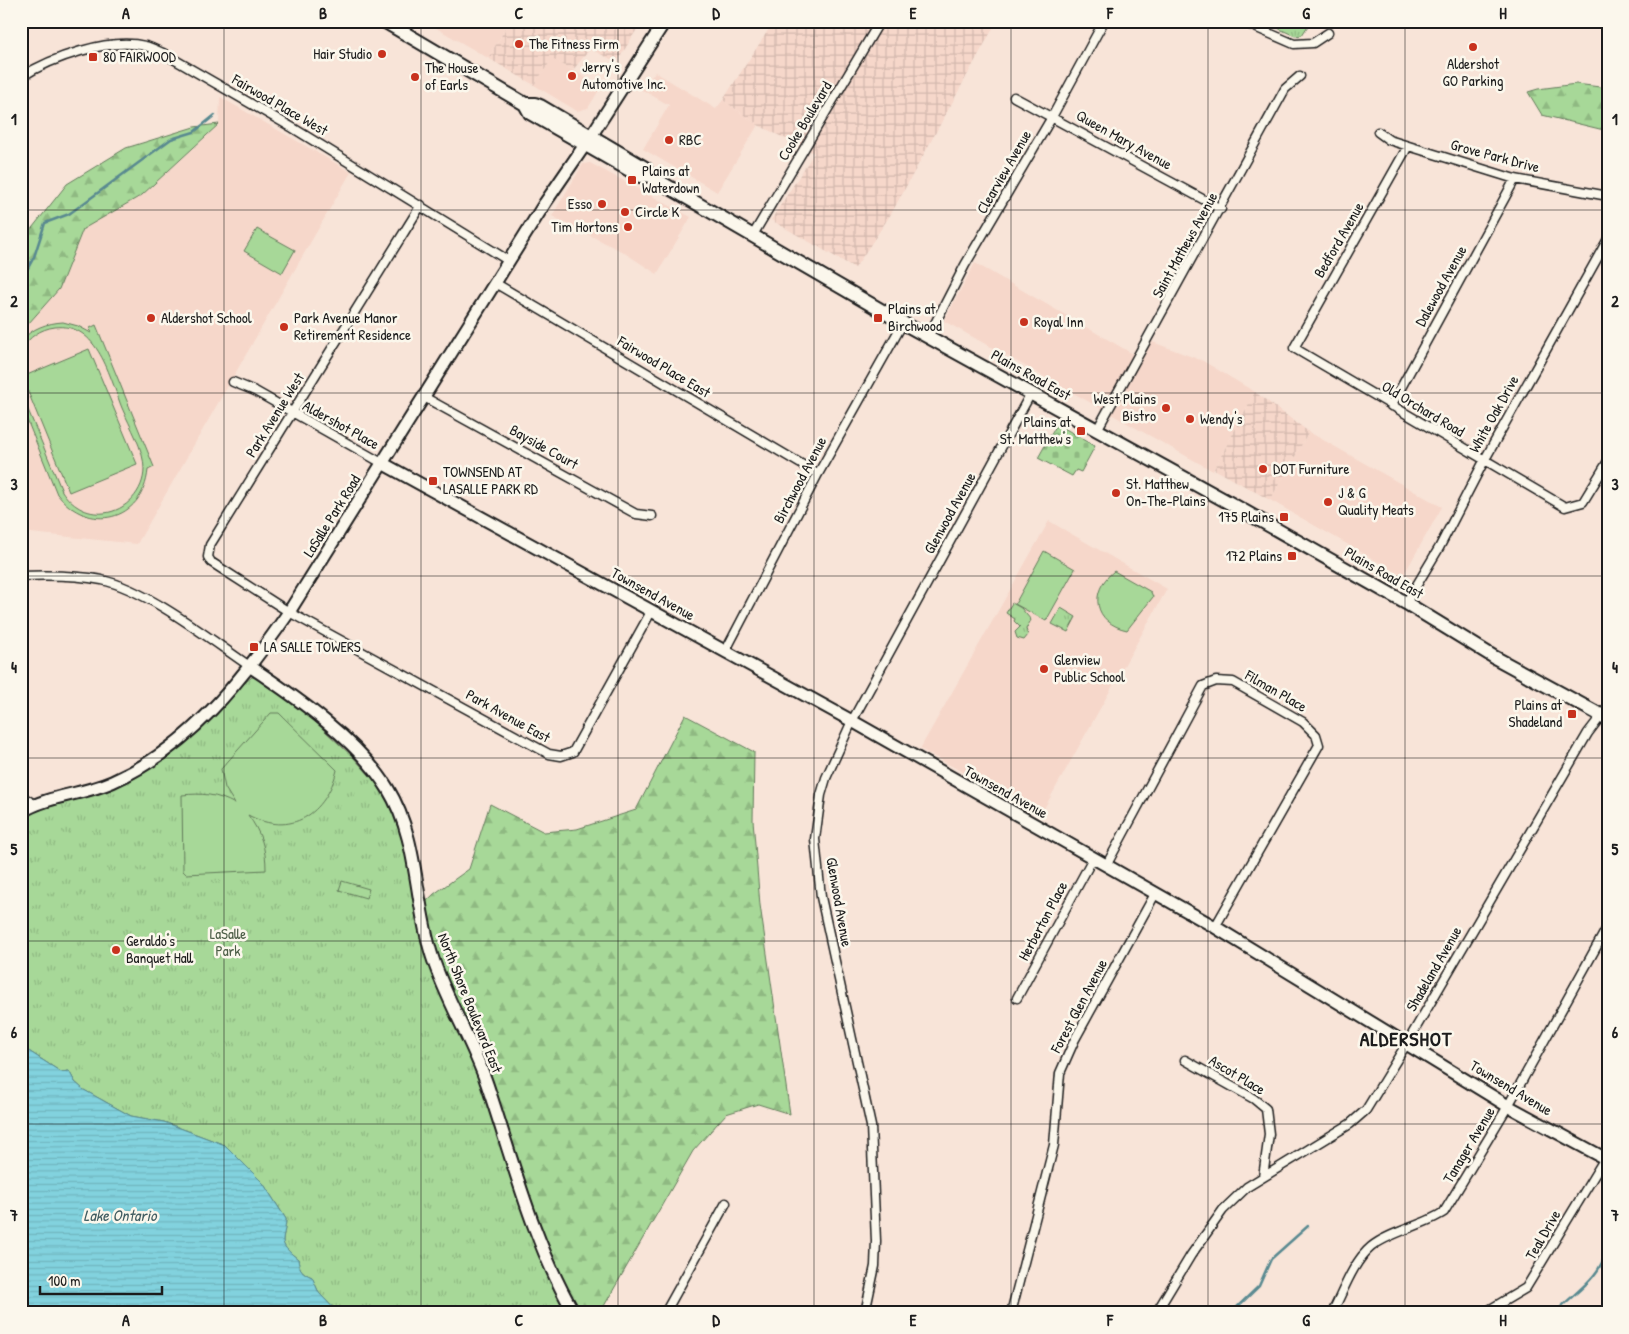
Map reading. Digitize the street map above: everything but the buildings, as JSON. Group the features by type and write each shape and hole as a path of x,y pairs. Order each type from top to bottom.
{"main road":[{"name":"Plains Road East","path":"384,21 525,104 530,113 588,141 640,176 648,175 903,323 1406,603 1494,657 1606,714"}],"street":[{"name":"LaSalle Park Road","path":"21,812 34,804 112,782 142,766 176,744 212,710 251,667 289,612 495,283 665,21"},
{"name":"Cooke Boulevard","path":"753,235 880,21"},
{"name":"Clearview Avenue","path":"928,336 965,265 1052,116 1104,21"},
{"path":"1241,21 1294,44 1314,42 1328,33"},
{"name":"Fairwood Place West","path":"21,77 50,62 100,46 145,46 163,53 255,105 421,205 509,261"},
{"name":"Saint Mathews Avenue","path":"1097,430 1221,209 1285,89 1300,76"},
{"name":"Queen Mary Avenue","path":"1014,96 1221,209"},
{"name":"Grove Park Drive","path":"1378,132 1389,140 1515,178 1608,196"},
{"name":"Bedford Avenue","path":"1294,348 1408,146"},
{"name":"Dalewood Avenue","path":"1391,406 1515,178"},
{"name":"Park Avenue West","path":"289,612 215,566 208,557 208,551 421,205"},
{"name":"White Oak Drive","path":"1406,603 1439,548 1484,461 1608,239"},
{"name":"Fairwood Place East","path":"495,283 818,474"},
{"name":"Birchwood Avenue","path":"725,652 818,474 903,323"},
{"name":"Old Orchard Road","path":"1294,348 1565,507 1583,502 1608,461"},
{"name":"Aldershot Place","path":"233,382 255,391 292,414 382,463"},
{"name":"Glenwood Avenue","path":"865,1313 875,1266 876,1241 871,1126 821,897 815,839 821,795 826,778 852,721 1031,393"},
{"name":"Bayside Court","path":"424,397 636,514 652,516"},
{"name":"Townsend Avenue","path":"382,463 852,721 1215,927 1407,1042 1508,1106 1607,1157"},
{"path":"21,576 101,580 135,592 251,667"},
{"name":"Park Avenue East","path":"289,612 549,754 561,756 572,752 581,739 652,610"},
{"name":"North Shore Boulevard East","path":"251,667 305,705 358,753 376,771 401,814 413,856 424,925 432,956 486,1082 512,1169 530,1215 574,1313"},
{"name":"Filman Place","path":"1106,866 1203,686 1224,680 1241,687 1303,722 1316,735 1319,745 1215,927"},
{"name":"Shadeland Avenue","path":"1156,1313 1191,1255 1223,1210 1247,1187 1350,1124 1366,1110 1588,733 1606,714"},
{"path":"21,796 34,804"},
{"name":"Herberton Place","path":"1018,998 1093,858"},
{"name":"Forest Glen Avenue","path":"1011,1313 1054,1146 1060,1073 1075,1039 1155,894"},
{"name":"Tanager Avenue","path":"1332,1313 1361,1259 1372,1246 1444,1212 1508,1106 1608,926"},
{"name":"Ascot Place","path":"1185,1060 1266,1109 1270,1134 1263,1177"},
{"name":"Teal Drive","path":"1484,1313 1526,1288 1607,1157"},
{"path":"665,1313 726,1203"}],"shaded area":[{"path":"424,21 510,21 488,58"},
{"path":"510,21 642,21 617,62 590,49 573,70 552,59 534,85 488,58"},
{"path":"774,21 997,21 891,214 855,268 771,220 814,153 758,125 723,100"},
{"path":"552,58 601,87 588,108 577,111 534,85"},
{"path":"655,72 716,109 723,100 758,125 717,192 643,149 669,105 642,90"},
{"name":"Aldershot School","path":"220,97 351,172 137,544 21,532 21,332 59,289 83,229 142,195 219,125"},
{"path":"590,163 691,217 657,274 623,252 552,216 583,164"},
{"path":"975,263 1133,354 1142,338 1203,361 1255,392 1213,471 944,321"},
{"path":"1255,392 1309,432 1270,500 1214,469"},
{"path":"1309,432 1442,507 1403,576 1270,500"},
{"name":"Glenview Public School","path":"1049,521 1167,589 1041,814 920,749"}],"green space":[{"path":"1262,21 1311,21 1302,35 1295,36"},
{"path":"1576,84 1608,88 1608,131 1542,115 1528,92"},
{"path":"219,124 142,195 83,229 59,289 21,332 21,242 67,184 126,148 194,127"},
{"path":"257,229 295,250 282,273 244,251"},
{"path":"63,322 78,326 91,333 90,328 96,325 154,467 148,470 144,488 136,501 125,511 112,516 98,518 84,514 70,507 57,494 21,405 21,393 62,491 74,505 85,511 104,513 120,508 137,492 143,477 142,454 107,368 92,343 82,333 70,328 55,327 35,334 21,350 21,341 30,333 46,325"},
{"path":"89,349 137,464 69,492 22,377"},
{"path":"1057,424 1095,446 1081,472 1076,470 1072,476 1038,458"},
{"path":"1044,551 1075,569 1046,621 1015,604"},
{"path":"1114,571 1151,592 1153,597 1127,630 1107,621 1098,606 1100,588"},
{"path":"1012,603 1021,608 1031,620 1026,629 1028,635 1024,640 1017,638 1015,632 1020,627 1014,621 1015,619 1006,613"},
{"path":"1061,608 1076,617 1068,632 1052,624"},
{"name":"LaSalle Park","path":"252,677 256,677 297,705 353,757 389,800 404,840 414,895 486,1091 510,1176 549,1274 569,1313 338,1313 319,1293 312,1277 302,1270 298,1259 286,1248 283,1237 286,1219 263,1183 225,1145 164,1122 131,1116 84,1090 75,1082 69,1071 61,1072 21,1046 21,810 31,811 116,785"},
{"path":"271,713 279,713 337,770 332,786 315,810 304,818 278,824 248,815 262,841 266,870 186,874 183,871 182,795 209,795 235,804 225,788 221,769"},
{"path":"685,715 754,752 753,820 760,905 790,1114 758,1104 726,1114 693,1151 600,1313 338,1313 304,1274 286,1224 21,1046 21,978 408,919 434,894 469,869 490,804 544,832 577,829 636,810"},
{"path":"342,881 369,889 366,898 339,890"}],"water":[{"name":"Lake Ontario","path":"21,1046 61,1072 69,1071 75,1082 84,1090 131,1116 164,1122 225,1145 263,1183 286,1219 283,1241 286,1248 298,1259 302,1270 312,1277 319,1293 338,1313 21,1313"}],"waterway":[{"path":"21,281 34,257 45,223 69,214 171,139 194,132 215,115"},
{"path":"1231,1313 1259,1286 1271,1259 1308,1226"},
{"path":"1555,1313 1592,1278 1603,1261 1606,1251"}],"place":[{"name":"The Fitness Firm","path":"519,44"},
{"name":"Aldershot GO Parking","path":"1473,47"},
{"name":"Hair Studio","path":"382,54"},
{"name":"80 FAIRWOOD","path":"93,57"},
{"name":"Jerry's Automotive Inc.","path":"572,76"},
{"name":"The House of Earls","path":"415,77"},
{"name":"RBC","path":"669,140"},
{"name":"Plains at Waterdown","path":"632,180"},
{"name":"Esso","path":"602,204"},
{"name":"Circle K","path":"625,212"},
{"name":"Tim Hortons","path":"628,227"},
{"name":"Aldershot School","path":"151,318"},
{"name":"Plains at Birchwood","path":"878,318"},
{"name":"Royal Inn","path":"1024,322"},
{"name":"Park Avenue Manor Retirement Residence","path":"284,327"},
{"name":"West Plains Bistro","path":"1166,408"},
{"name":"Wendy's","path":"1190,419"},
{"name":"Plains at St. Matthew's","path":"1081,431"},
{"name":"DOT Furniture","path":"1263,469"},
{"name":"TOWNSEND AT LASALLE PARK RD","path":"433,481"},
{"name":"St. Matthew On-The-Plains","path":"1116,493"},
{"name":"J & G Quality Meats","path":"1328,502"},
{"name":"175 Plains","path":"1284,517"},
{"name":"172 Plains","path":"1292,556"},
{"name":"LA SALLE TOWERS","path":"254,647"},
{"name":"Glenview Public School","path":"1044,669"},
{"name":"Plains at Shadeland","path":"1572,714"},
{"name":"Geraldo's Banquet Hall","path":"116,950"}],"district":[{"name":"ALDERSHOT","path":"1406,1039"}]}
